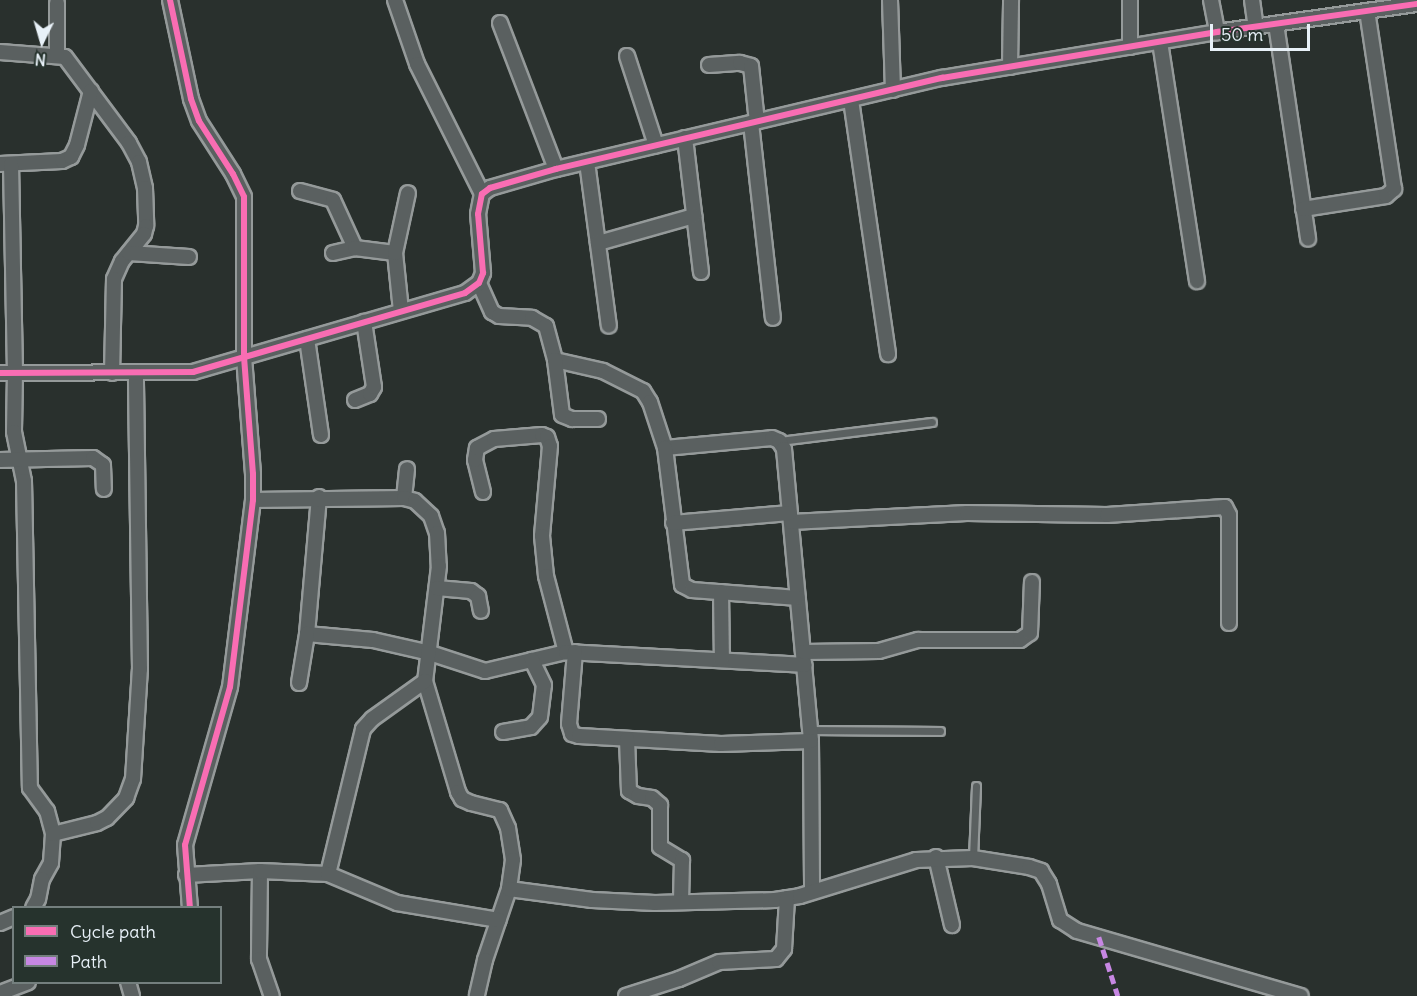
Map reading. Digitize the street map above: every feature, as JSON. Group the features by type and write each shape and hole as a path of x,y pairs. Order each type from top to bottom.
{"street":[{"path":"170,0 191,99 199,120 233,174 244,197 244,357 253,500 230,687 186,837 186,875 190,906"},
{"path":"0,373 193,372 465,293 479,283 483,273 478,214 482,194 417,64 395,0"},
{"path":"890,0 893,90"},
{"path":"1010,67 1011,0"},
{"path":"1130,0 1130,47"},
{"path":"1211,0 1217,32"},
{"path":"1252,0 1256,27"},
{"path":"57,3 57,54"},
{"path":"482,194 489,188 556,169 893,90 1010,67 1217,32 1417,4"},
{"path":"1303,209 1386,196 1394,189 1367,11"},
{"path":"500,23 556,169"},
{"path":"1276,24 1308,239"},
{"path":"1160,42 1197,281"},
{"path":"0,52 57,54 71,62 129,144 143,174 144,234 117,269 114,279 112,373"},
{"path":"627,56 656,145"},
{"path":"709,65 740,63 751,66 754,122 773,318"},
{"path":"34,906 42,879 51,863 53,834 47,812 30,788 24,481 14,432 15,373 5,164 62,161 71,157 77,145 91,90"},
{"path":"851,100 888,354"},
{"path":"685,138 701,272"},
{"path":"588,162 609,326"},
{"path":"300,191 333,200 355,248"},
{"path":"401,311 395,253 408,193"},
{"path":"598,243 694,216"},
{"path":"333,253 355,248 395,253"},
{"path":"129,253 189,257"},
{"path":"479,283 492,312 499,316 532,318 546,326 555,360 562,415 572,419 598,419"},
{"path":"355,400 370,394 374,387 364,322"},
{"path":"307,339 321,435"},
{"path":"555,360 603,371 643,391 650,402 665,448 682,585 692,590 798,598"},
{"path":"53,834 107,818 126,798 133,779 140,669 136,374"},
{"path":"483,492 475,459 477,448 494,439 547,436 550,446 542,536 546,576 570,652 570,729 579,736 721,744 811,736"},
{"path":"665,448 772,438 779,441 784,449 811,736 812,891"},
{"path":"0,460 93,458 103,465 104,489"},
{"path":"404,498 407,469"},
{"path":"253,500 319,497 404,498 415,501 430,516 439,546 437,588 425,681 458,792 462,799 490,806 504,816 513,860 509,889 485,960 477,996"},
{"path":"299,683 307,634 319,497"},
{"path":"673,523 968,513 1107,515 1225,507 1229,515 1228,622"},
{"path":"307,634 373,640 484,670 570,652 722,660 804,659 879,651 918,640 1020,640 1030,633 1032,582"},
{"path":"437,588 471,591 478,596 482,611"},
{"path":"721,592 722,660"},
{"path":"502,732 531,726 540,717 544,685 532,660"},
{"path":"327,874 363,729 372,719 425,681"},
{"path":"627,739 629,791 638,796 652,798 660,805 660,847 682,860 681,902"},
{"path":"509,889 581,899 681,902 787,898 892,866 936,857 973,858 1041,871 1049,884 1060,920 1077,931 1301,996"},
{"path":"936,857 952,925"},
{"path":"186,875 260,871 327,874 397,903 499,920"},
{"path":"260,871 259,958 272,996"},
{"path":"626,996 679,979 719,962 776,959 784,949 787,898"},
{"path":"0,993 23,984"}],"lane":[{"path":"779,441 933,422"},
{"path":"811,736 940,731"},
{"path":"973,858 976,786"}],"marked path":[{"path":"1099,937 1118,996"}],"cycle path":[{"path":"170,0 191,99 199,121 233,174 244,197 244,357 253,474 253,500 230,687 185,845 190,906"},
{"path":"0,373 193,372 465,293 479,283 483,273 478,214 482,194 490,188 556,169 942,78 1217,32 1417,4"}]}
